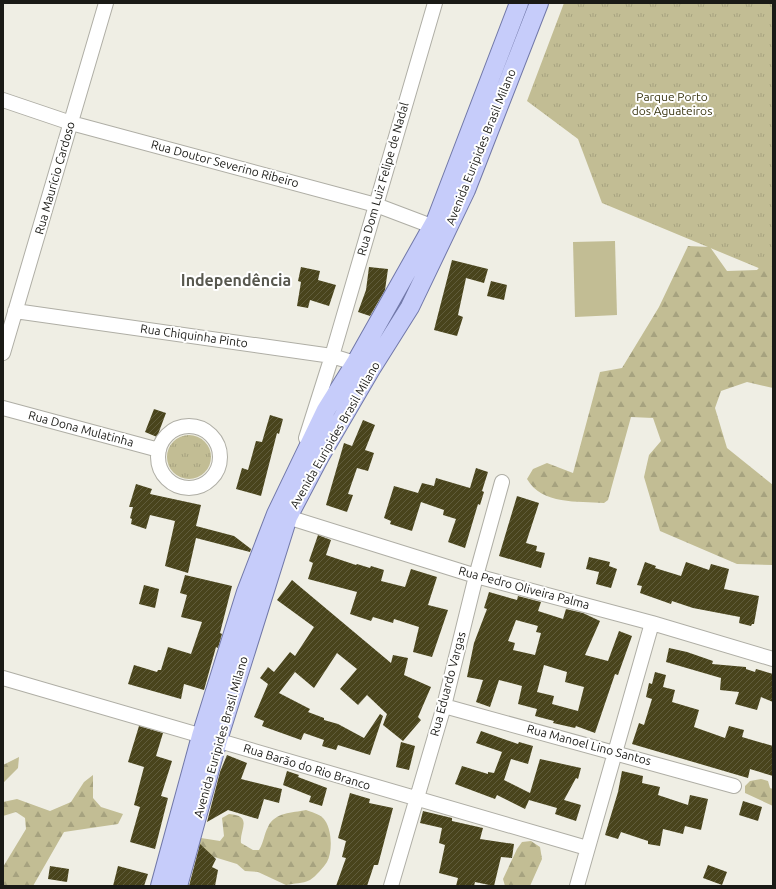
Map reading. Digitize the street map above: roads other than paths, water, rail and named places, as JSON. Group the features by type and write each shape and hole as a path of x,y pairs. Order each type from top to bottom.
{"main road":[{"name":"Avenida Euripides Brasil Milano","path":"439,229 516,4"},
{"name":"Avenida Euripides Brasil Milano","path":"178,886 210,738 246,592 282,516 341,421 363,366 439,229 466,190 536,8"},
{"name":"Avenida Euripides Brasil Milano","path":"282,516 292,482 326,410 363,366"},
{"name":"Avenida Euripides Brasil Milano","path":"160,886 210,738"}],"street":[{"name":"Rua Maurício Cardoso","path":"3,353 106,3"},
{"name":"Rua Dom Luiz Felipe de Nadal","path":"292,482 332,356 435,3"},
{"path":"516,4 536,8"},
{"name":"Rua Doutor Severino Ribeiro","path":"3,100 71,122 376,205 439,229"},
{"name":"Rua Chiquinha Pinto","path":"15,311 332,356 363,366"},
{"name":"Rua Dom Luiz Felipe de Nadal","path":"326,410 332,356"},
{"name":"Rua Dona Mulatinha","path":"3,408 159,450"},
{"path":"326,410 341,421"},
{"path":"190,427 200,429 209,434 216,442 220,462 210,479 202,485 193,488 183,488 170,481 160,469 158,459 159,450 164,440 170,433 180,428 190,427"},
{"name":"Rua Eduardo Vargas","path":"391,886 444,706 476,576 502,482"},
{"name":"Rua Pedro Oliveira Palma","path":"282,516 476,576 652,623 773,659"},
{"path":"577,886 652,623"},
{"name":"Rua Barão do Rio Branco","path":"3,678 587,848"},
{"name":"Rua Manoel Lino Santos","path":"444,706 734,786"}],"district":[{"name":"Independência","path":"236,280"}],"park label":[{"name":"Parque Porto dos Aguateiros","path":"672,104"}]}
